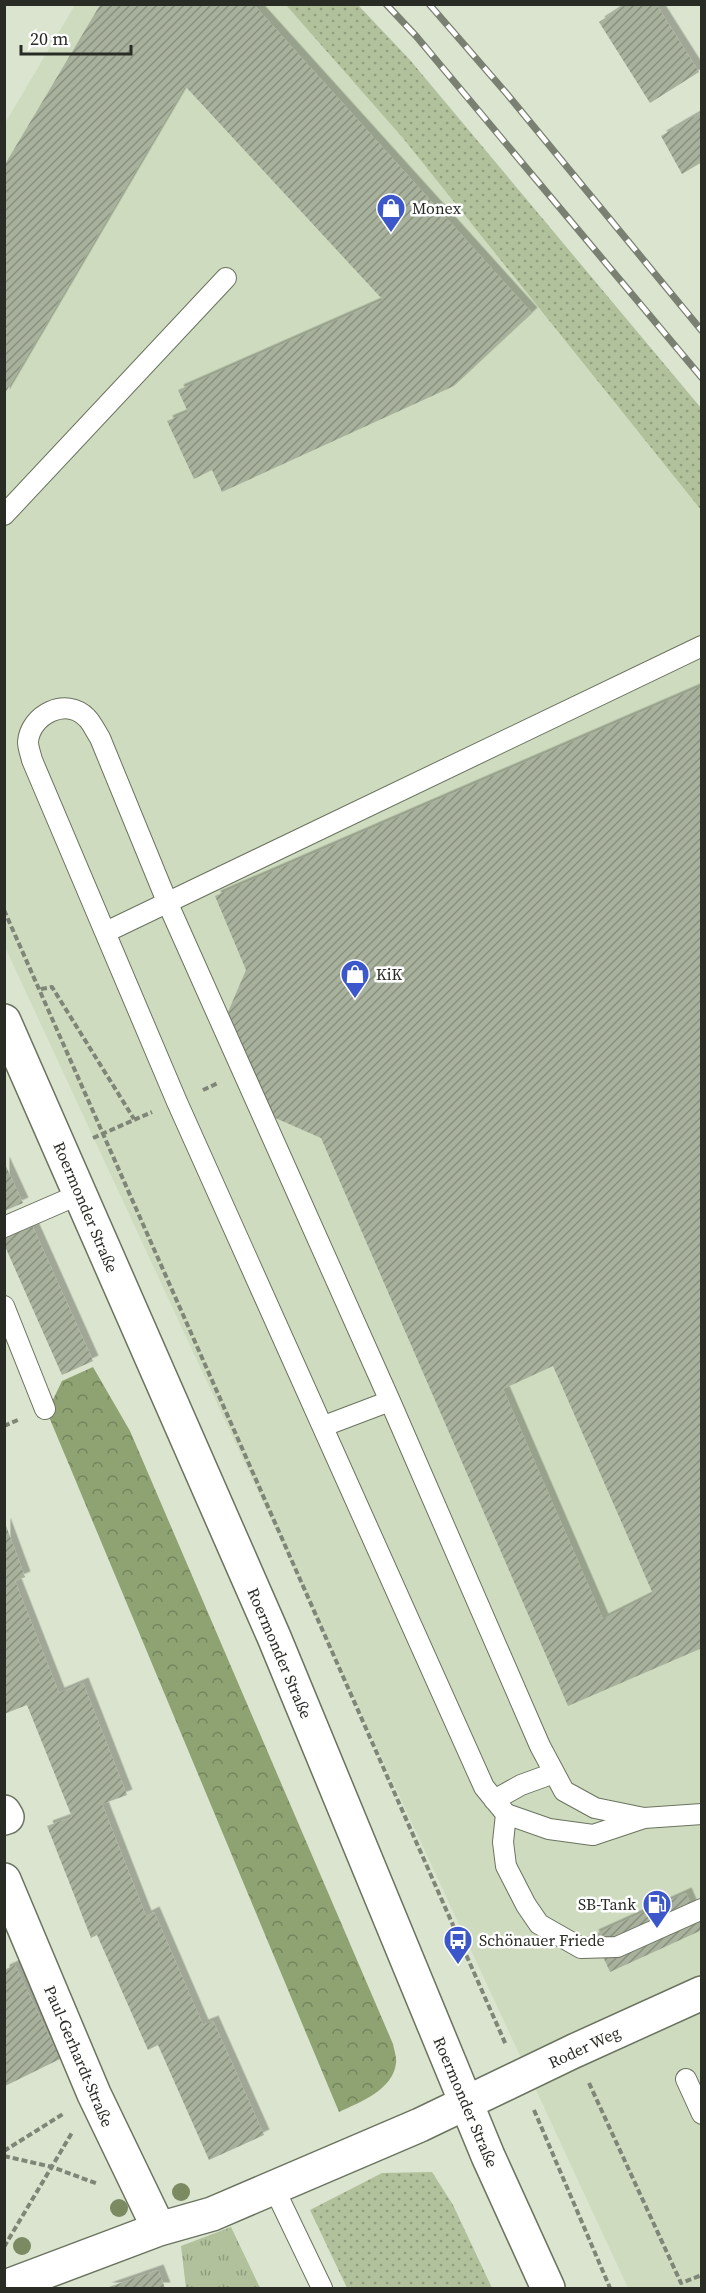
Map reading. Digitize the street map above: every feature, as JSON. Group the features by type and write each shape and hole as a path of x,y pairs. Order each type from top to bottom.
{"main road":[{"name":"Roermonder Straße","path":"4,1021 274,1637 488,2156 548,2289"},
{"path":"4,1812 7,1817 4,1818"},
{"name":"Paul-Gerhardt-Straße","path":"4,1880 94,2094 151,2215"},
{"name":"Roder Weg","path":"467,2103 702,1992"},
{"path":"8,2278 151,2215 212,2214 273,2186 410,2130 467,2103"}],"lane":[{"path":"4,515 226,278"},
{"path":"106,933 702,646"},
{"path":"644,1818 595,1808 564,1791 554,1773 540,1746 390,1401 168,904 100,738 86,717 70,710 54,709 40,717 30,730 28,744 32,760 177,1102 484,1787 500,1807 549,1829 593,1835 644,1818 702,1814"},
{"path":"4,1227 80,1194"},
{"path":"4,1306 45,1409"},
{"path":"324,1426 390,1401"},
{"path":"554,1773 521,1785 500,1807 506,1866 526,1905 539,1924 581,1948 617,1947 702,1909"},
{"path":"686,2079 702,2114"},
{"path":"273,2186 322,2289"}],"path":[{"path":"4,910 105,1133 520,2077 610,2289"},
{"path":"41,989 52,987 135,1119 105,1133"},
{"path":"574,2051 681,2283 702,2274"},
{"path":"4,2151 94,2094"},
{"path":"4,2247 94,2094"},
{"path":"4,2156 52,2167 151,2215"}],"shaded area":[{"path":"75,5 286,5 402,137 701,510 701,2288 628,2288 5,947 4,125"}],"green space":[{"path":"286,5 358,5 410,60 701,408 701,510 402,137"},
{"path":"93,1367 130,1431 393,2044 396,2063 389,2081 374,2094 339,2112 47,1412 62,1381"},
{"path":"432,2172 453,2205 492,2288 347,2288 310,2210 382,2173"},
{"path":"231,2227 260,2288 186,2288 181,2246"}],"building":[{"path":"627,4 656,4 699,72 650,103 599,22"},
{"name":"Monex","path":"100,5 254,5 532,313 454,386 222,492 212,470 194,479 167,421 188,412 178,390 383,300 185,86 4,395 4,166"},
{"path":"702,112 702,162 682,174 661,136"},
{"path":"702,686 702,1648 568,1706 321,1138 273,1117 228,1012 246,970 215,896","holes":["553,1366 653,1594 603,1619 503,1389"]},
{"path":"4,1162 23,1203 4,1211"},
{"path":"32,1225 93,1361 62,1375 4,1244 4,1238"},
{"path":"5,1523 25,1577 15,1581 59,1693 83,1683 127,1795 102,1804 146,1916 154,1912 203,2025 213,2021 264,2135 209,2160 158,2045 148,2050 97,1935 91,1938 47,1826 72,1817 27,1705 4,1714"},
{"path":"686,1893 702,1930 610,1972 593,1935"},
{"path":"15,1965 60,2059 5,2086 4,1970"},
{"path":"158,2270 165,2288 106,2288"}],"railway":[{"path":"386,4 416,36 702,378"},
{"path":"429,4 507,94 702,331"}],"place":[{"name":"Monex","path":"391,234"},
{"name":"KiK","path":"355,1000"},
{"name":"SB-Tank","path":"657,1930"},
{"name":"Schönauer Friede","path":"458,1966"}]}
